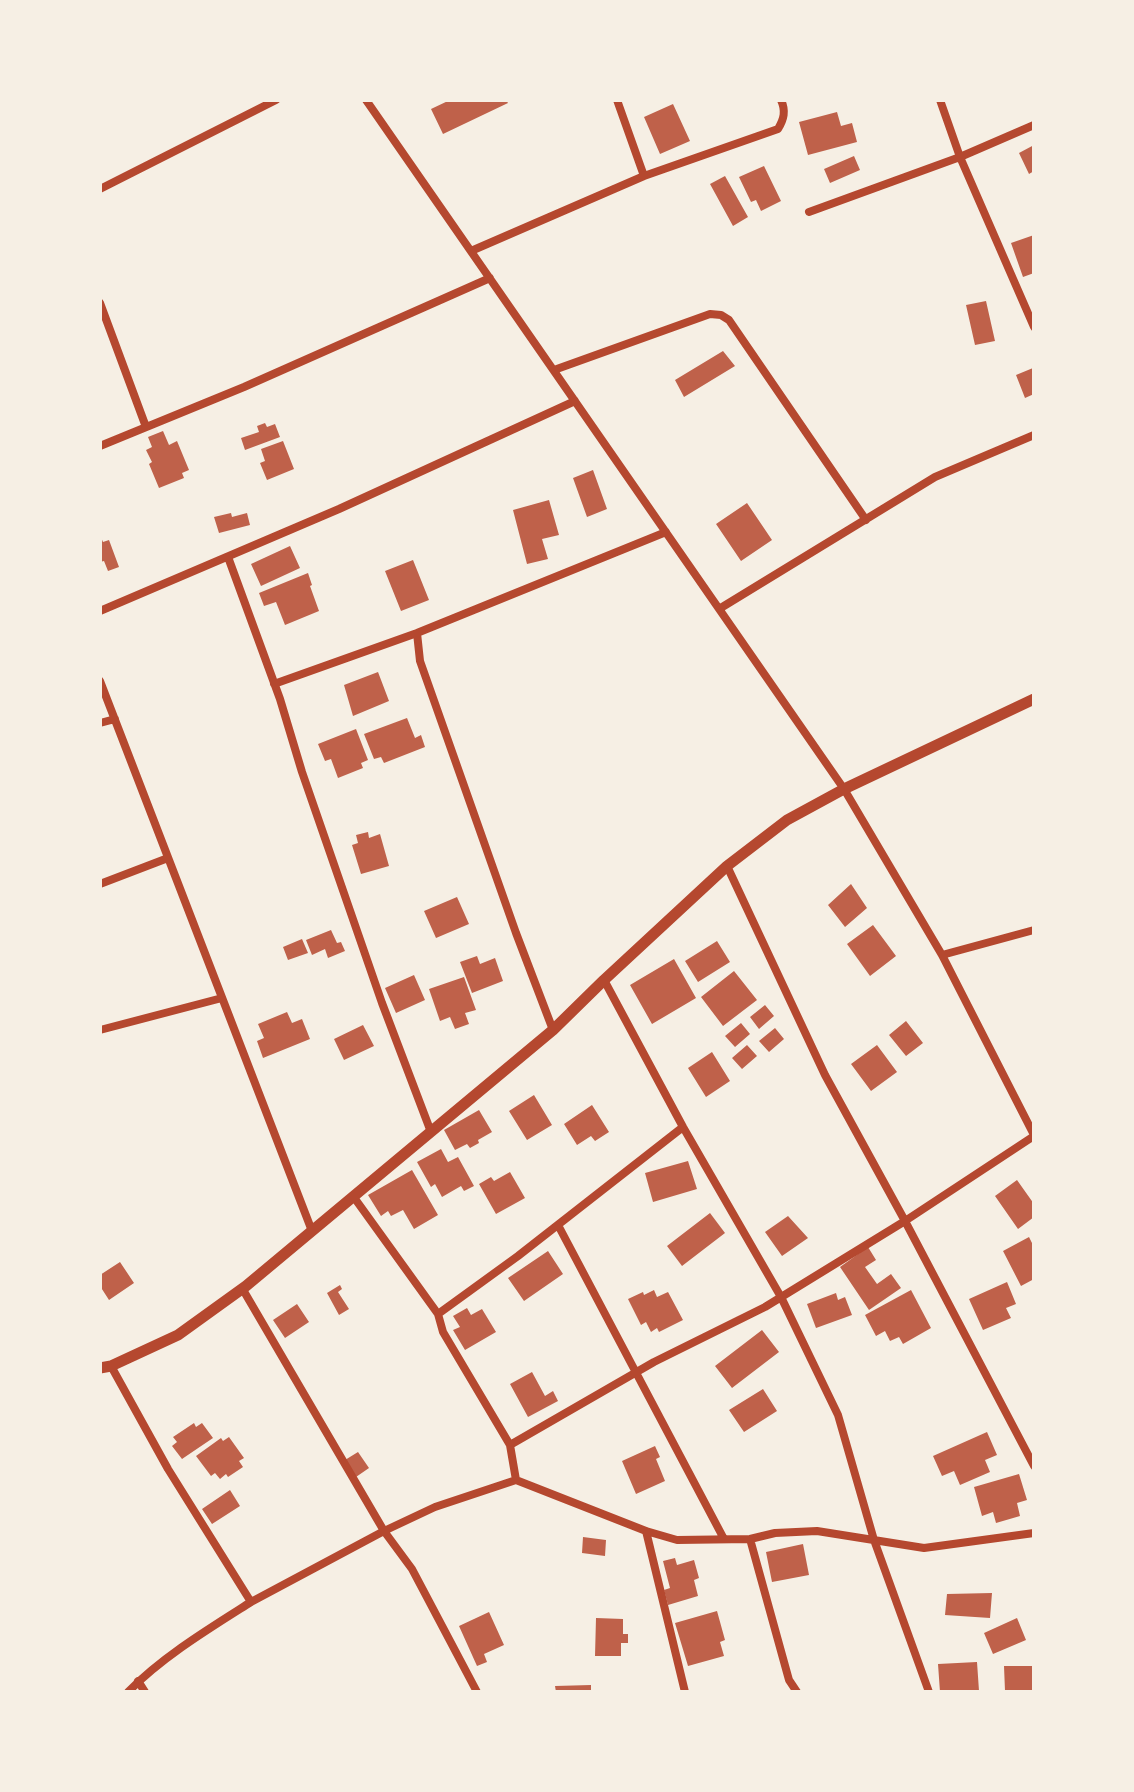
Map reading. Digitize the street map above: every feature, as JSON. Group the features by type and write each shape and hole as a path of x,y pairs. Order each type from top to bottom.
{"street":[{"path":"100,189 276,100"},
{"path":"366,100 844,789 942,955 1034,1136 905,1221 765,1307 654,1362 510,1445"},
{"path":"617,100 644,176"},
{"path":"471,251 644,176 778,129 783,121 781,100"},
{"path":"940,100 960,157 1034,327"},
{"path":"809,212 960,157 1034,125"},
{"path":"100,446 244,387 490,278"},
{"path":"100,303 146,427"},
{"path":"554,370 710,314 721,315 729,320 866,520"},
{"path":"100,611 353,503 575,401"},
{"path":"719,609 935,477 1034,435"},
{"path":"274,684 417,633 666,532"},
{"path":"228,557 377,989 431,1132"},
{"path":"417,633 420,661 553,1030"},
{"path":"100,681 312,1231"},
{"path":"251,1602 105,1367 178,1335 242,1288 553,1030 727,866 787,820 844,789 1034,699"},
{"path":"100,723 115,719"},
{"path":"100,884 168,858"},
{"path":"727,866 825,1075 1034,1466"},
{"path":"942,955 1034,930"},
{"path":"604,980 683,1127 781,1297 838,1415 874,1540 929,1692"},
{"path":"100,1030 222,998"},
{"path":"438,1314 683,1127"},
{"path":"353,1196 438,1314 443,1332 510,1445 516,1480"},
{"path":"558,1225 724,1539"},
{"path":"242,1288 384,1531 412,1569 477,1692"},
{"path":"128,1692 138,1681 209,1628 251,1602 435,1507 516,1480 677,1540 750,1539 775,1533 817,1531 924,1548 1034,1533"},
{"path":"646,1531 685,1692"},
{"path":"750,1539 789,1680 797,1692"},
{"path":"138,1681 145,1692"}],"building":[{"path":"450,100 506,100 508,103 443,134 431,109"},
{"path":"673,104 690,141 660,154 644,117"},
{"path":"837,112 841,126 852,123 857,142 808,155 799,122"},
{"path":"1034,145 1034,171 1029,174 1019,153"},
{"path":"854,156 860,170 830,183 824,169"},
{"path":"764,166 781,201 761,211 756,200 751,202 739,177"},
{"path":"725,176 748,217 733,226 710,184"},
{"path":"1034,235 1034,273 1023,277 1011,243"},
{"path":"986,301 995,341 975,345 966,305"},
{"path":"723,351 735,366 684,397 675,380"},
{"path":"1033,368 1034,394 1025,398 1016,375"},
{"path":"265,423 267,427 275,424 280,437 245,450 241,438 259,432 257,426"},
{"path":"163,431 169,445 177,441 189,470 182,473 184,478 159,488 146,450 152,447 148,437"},
{"path":"283,441 294,469 267,480 260,463 265,461 261,449"},
{"path":"593,470 607,509 587,517 573,478"},
{"path":"549,500 559,535 542,539 548,559 527,564 513,510"},
{"path":"747,503 772,540 741,561 716,524"},
{"path":"231,513 232,517 247,513 250,525 219,533 214,517"},
{"path":"100,535 103,542 109,540 119,567 108,571 104,561 100,562"},
{"path":"290,546 300,568 261,586 251,564"},
{"path":"413,560 429,600 401,611 385,571"},
{"path":"308,573 319,611 285,625 276,602 264,606 259,593"},
{"path":"378,672 389,701 353,716 344,685"},
{"path":"407,718 415,738 421,735 425,747 384,763 381,757 374,759 364,734"},
{"path":"356,729 368,760 361,763 363,768 338,778 331,759 325,761 318,744"},
{"path":"368,832 369,838 380,834 389,866 361,874 352,845 358,843 356,835"},
{"path":"851,884 867,908 845,927 828,905"},
{"path":"457,897 469,924 436,938 424,911"},
{"path":"873,925 896,956 870,976 847,944"},
{"path":"331,930 345,951 328,958 325,949 312,955 306,940"},
{"path":"302,939 308,953 288,960 283,947"},
{"path":"717,941 730,962 698,982 685,961"},
{"path":"477,956 480,964 495,958 503,981 472,993 460,962"},
{"path":"674,959 696,998 652,1024 630,985"},
{"path":"734,971 757,1000 723,1026 701,997"},
{"path":"414,975 425,1000 396,1013 385,988"},
{"path":"464,977 476,1010 465,1013 469,1024 455,1029 450,1017 440,1021 429,989"},
{"path":"765,1005 774,1016 759,1029 750,1017"},
{"path":"287,1012 292,1023 302,1019 310,1039 263,1058 257,1041 264,1038 258,1024"},
{"path":"906,1021 923,1043 906,1056 889,1035"},
{"path":"741,1023 750,1034 735,1047 725,1036"},
{"path":"363,1025 374,1046 344,1060 334,1039"},
{"path":"775,1028 784,1039 769,1052 759,1041"},
{"path":"747,1045 757,1056 742,1069 732,1058"},
{"path":"877,1045 897,1072 871,1091 851,1064"},
{"path":"712,1052 730,1081 706,1097 688,1068"},
{"path":"534,1095 552,1125 527,1140 509,1111"},
{"path":"592,1105 609,1132 595,1141 591,1136 577,1145 564,1124"},
{"path":"479,1110 492,1132 470,1148 467,1144 455,1150 444,1130"},
{"path":"441,1149 448,1162 458,1157 474,1186 464,1191 461,1186 442,1197 435,1184 431,1187 417,1162"},
{"path":"688,1161 697,1189 653,1202 645,1173"},
{"path":"412,1170 438,1215 414,1229 403,1210 391,1216 388,1211 381,1216 368,1195"},
{"path":"510,1172 525,1198 496,1214 479,1184 491,1177 494,1181"},
{"path":"1017,1180 1034,1204 1034,1217 1018,1229 995,1196"},
{"path":"710,1213 725,1233 682,1266 667,1246"},
{"path":"788,1216 808,1238 782,1256 765,1232"},
{"path":"1029,1237 1034,1247 1034,1279 1021,1286 1003,1251"},
{"path":"868,1247 876,1260 865,1267 877,1284 891,1274 901,1288 869,1310 840,1267"},
{"path":"548,1251 563,1274 524,1301 508,1278"},
{"path":"120,1262 134,1283 109,1300 100,1286 100,1275"},
{"path":"1007,1282 1016,1304 1006,1308 1011,1318 983,1330 969,1299"},
{"path":"340,1285 342,1289 338,1292 349,1309 339,1315 327,1293"},
{"path":"654,1290 657,1297 668,1292 683,1320 659,1332 657,1328 651,1332 646,1322 641,1325 628,1299"},
{"path":"911,1290 931,1328 903,1344 899,1337 890,1341 885,1331 876,1336 865,1315"},
{"path":"836,1293 838,1300 845,1297 852,1315 816,1328 807,1304"},
{"path":"297,1304 309,1322 285,1338 273,1320"},
{"path":"467,1308 471,1315 482,1309 496,1332 465,1350 453,1330 460,1327 453,1316"},
{"path":"762,1330 779,1352 732,1388 715,1366"},
{"path":"532,1372 545,1396 553,1391 558,1401 528,1417 510,1384"},
{"path":"763,1389 777,1411 744,1432 729,1410"},
{"path":"194,1423 196,1427 202,1423 213,1438 182,1459 172,1446 177,1442 173,1437"},
{"path":"987,1432 997,1455 985,1460 990,1472 960,1485 954,1471 942,1476 933,1456"},
{"path":"229,1437 244,1458 239,1461 243,1467 228,1477 226,1474 220,1479 215,1473 211,1476 196,1456 221,1438 223,1441"},
{"path":"655,1446 660,1457 656,1459 665,1481 636,1494 622,1461"},
{"path":"358,1452 369,1468 356,1477 345,1460"},
{"path":"1019,1474 1027,1500 1017,1503 1020,1516 996,1523 993,1512 982,1516 974,1487"},
{"path":"230,1490 240,1506 212,1524 202,1509"},
{"path":"583,1537 606,1540 605,1556 582,1553"},
{"path":"803,1544 809,1575 772,1582 766,1552"},
{"path":"675,1558 677,1565 694,1560 699,1578 694,1580 698,1596 668,1605 664,1590 670,1588 663,1561"},
{"path":"992,1593 990,1618 945,1615 947,1594"},
{"path":"717,1611 725,1640 720,1642 724,1656 688,1666 675,1623"},
{"path":"489,1612 504,1645 484,1654 487,1662 477,1666 459,1626"},
{"path":"596,1618 623,1619 623,1634 628,1634 628,1643 621,1643 621,1656 595,1656"},
{"path":"1017,1618 1026,1640 993,1654 984,1633"},
{"path":"977,1662 979,1691 940,1692 938,1664"},
{"path":"1004,1666 1034,1666 1034,1691 1005,1691"},
{"path":"591,1685 591,1692 556,1692 555,1686"}]}
